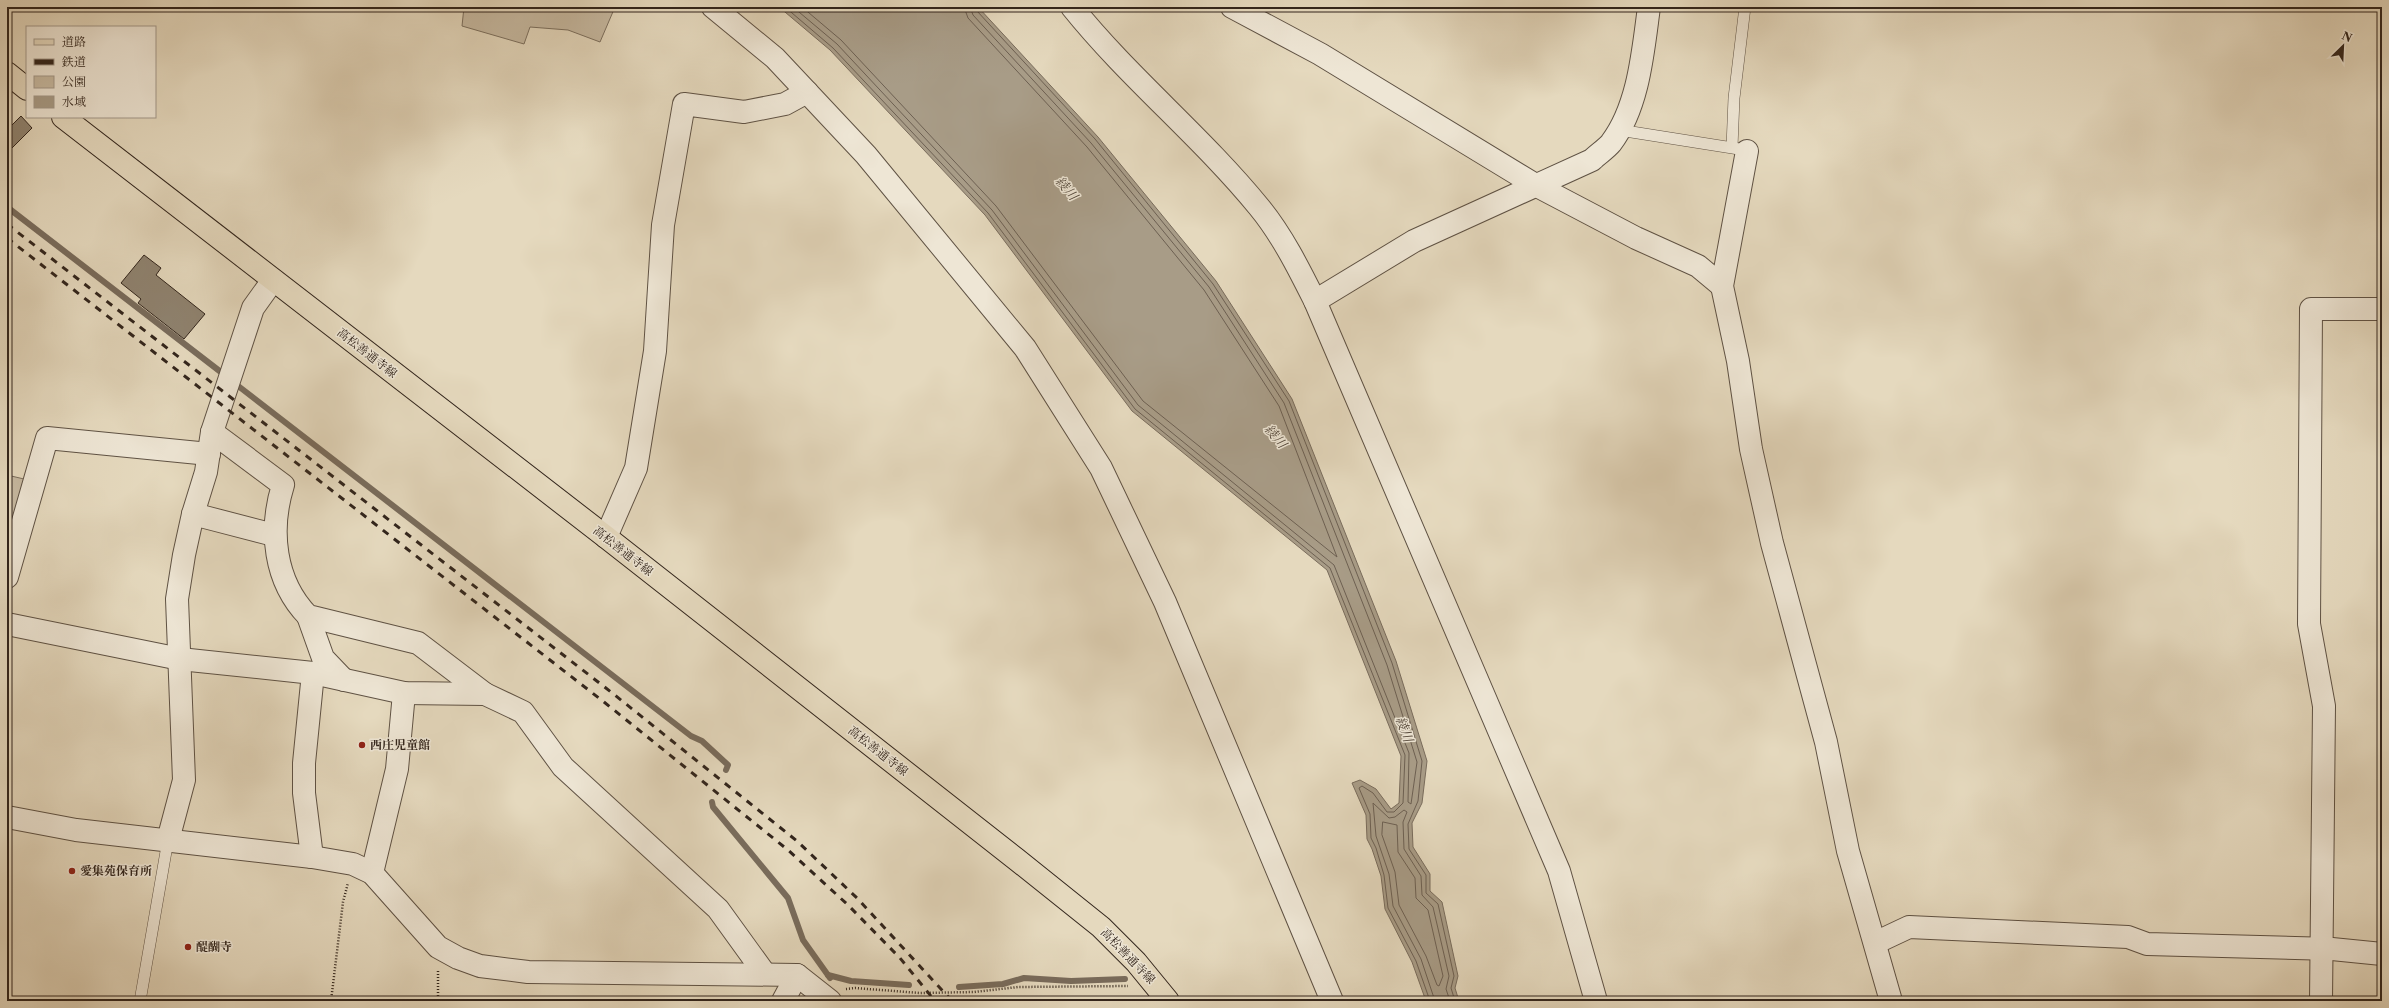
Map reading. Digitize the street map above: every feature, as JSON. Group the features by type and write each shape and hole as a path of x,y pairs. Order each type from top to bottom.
{"main road":[{"path":"7,73 26,88"},
{"name":"高松善通寺線","path":"64,118 606,537 1101,927 1152,980 1168,1001"}],"street":[{"path":"713,7 775,58 866,155 1025,348 1100,468 1164,602 1332,1001"},
{"path":"1072,7 1090,29 1137,79 1211,152 1260,208 1296,263 1315,301 1559,871 1596,1001"},
{"path":"1232,7 1320,54 1537,186 1636,238 1698,266 1722,286"},
{"path":"1315,301 1414,241 1592,160 1610,143 1619,130 1630,105 1640,65 1648,7"},
{"path":"606,537 636,468 655,351 663,225 684,104 744,112 785,104 806,92"},
{"path":"1740,149 1722,286 1738,361 1751,449 1771,536 1826,742 1848,851 1891,1001"},
{"path":"168,840 184,780 177,599 193,514 206,472 212,432 253,308 273,280"},
{"path":"2321,1001 2324,706 2309,624 2311,310 2382,309"},
{"path":"212,432 283,485 279,499 274,535 283,578 297,605 308,616 323,658 344,680"},
{"path":"7,577 47,438 209,454"},
{"path":"193,514 274,535"},
{"path":"308,616 418,643 485,694 523,712 563,767 718,909 764,974"},
{"path":"7,624 180,659 313,673 404,693 485,694"},
{"path":"312,857 304,793 304,763 313,673"},
{"path":"362,868 397,769 404,693"},
{"path":"7,817 76,830 312,857 362,868 438,947 458,958 480,966 528,972 797,975 826,997"},
{"path":"1875,943 1909,927 2128,937 2147,944 2321,949 2382,954"},
{"path":"783,1001 797,975"}],"lane":[{"path":"1619,130 1740,149 1734,98 1745,7"},
{"path":"140,1001 168,840"}],"path":[{"path":"331,1001 343,902 362,868"},
{"path":"438,947 438,1001"},
{"path":"826,997 856,988 920,993 974,992 1018,987 1130,986 1152,980"}],"green space":[{"path":"464,7 615,7 600,42 568,30 530,27 524,44 462,26"},
{"path":"7,475 24,479 7,540"}],"water":[{"name":"綾川","path":"779,7 978,7 1098,137 1216,281 1292,399 1396,661 1427,761 1422,803 1412,823 1413,847 1430,874 1430,891 1442,902 1458,976 1455,988 1459,1001 1426,1001 1412,962 1385,909 1381,876 1367,839 1366,815 1352,783 1360,780 1376,789 1391,809 1399,803 1401,756 1327,570 1132,411 985,215 830,50"}],"building":[{"path":"21,116 32,128 7,153 7,130"},
{"path":"144,255 161,268 156,275 205,314 184,339 138,303 141,299 121,283"}],"waterway":[{"path":"7,207 226,376"},
{"path":"233,382 691,736 702,741 728,765 726,770"},
{"path":"712,802 713,807 788,898 803,940 830,978"},
{"path":"828,975 851,981 909,985"},
{"path":"959,987 1003,984 1024,978 1071,981 1125,979"}],"railway":[{"path":"7,224 611,692 797,841 857,898 952,1001"},
{"path":"7,238 604,702 788,850 848,905 900,958 935,1001"}],"place":[{"name":"西庄児童館","path":"362,745"},
{"name":"愛集苑保育所","path":"72,871"},
{"name":"醍醐寺","path":"188,947"}]}
